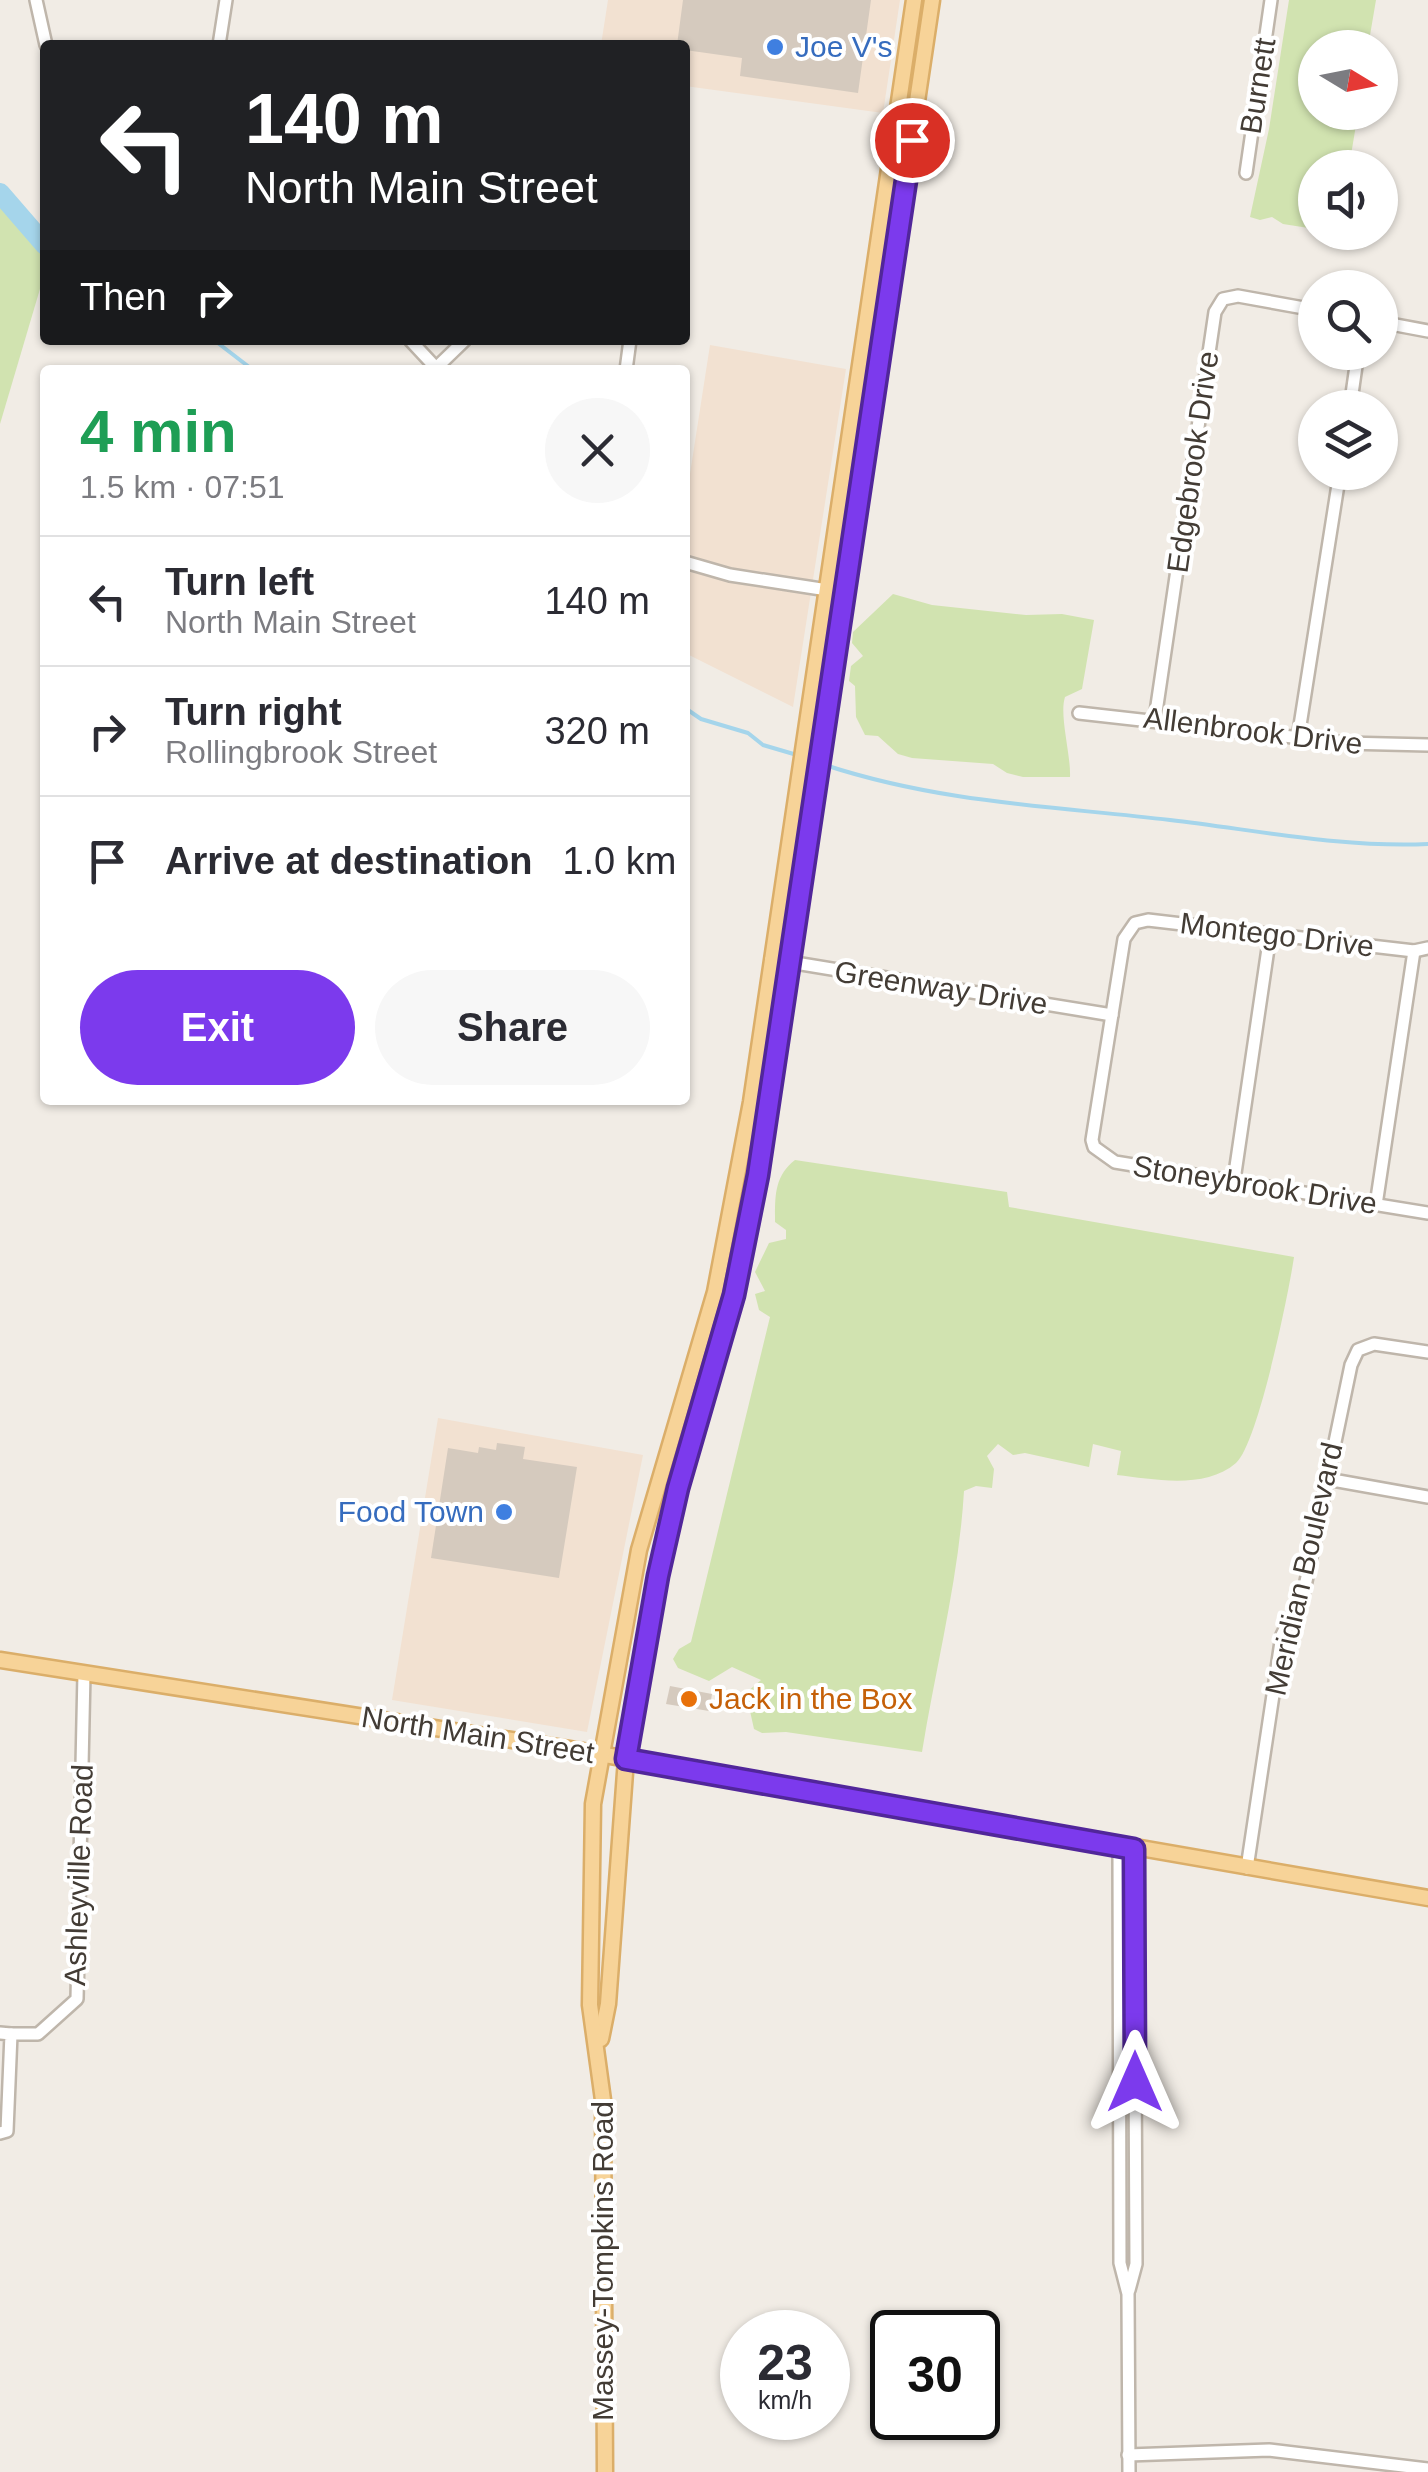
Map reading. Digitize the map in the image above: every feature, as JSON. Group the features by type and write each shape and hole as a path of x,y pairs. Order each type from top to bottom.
{"main road":[{"name":"Massey-Tompkins Road","path":"605,2472 604,2100 590,2005 590,1892 600,1754 639,1550 715,1292 751,1102 914,0"},
{"name":"Massey-Tompkins Road","path":"599,2050 608,2004 626,1759 658,1576 678,1488 734,1295 758,1175 932,0"},
{"path":"876,242 896,245"},
{"path":"852,418 870,421"},
{"name":"North Main Street","path":"0,1660 600,1754 1428,1898"}],"street":[{"path":"36,0 45,40"},
{"path":"220,40 226,0"},
{"name":"Burnett","path":"1246,173 1271,0"},
{"name":"Edgebrook Drive","path":"1155,719 1215,312 1223,298 1238,296 1298,307"},
{"path":"1398,325 1428,331"},
{"path":"415,345 433,365"},
{"path":"441,365 461,345"},
{"path":"1298,738 1337,490"},
{"path":"690,563 730,575 843,592"},
{"name":"Allenbrook Drive","path":"1079,713 1376,746 1428,745"},
{"name":"Montego Drive","path":"1112,1015 1124,939 1135,922 1148,920 1414,952 1428,948"},
{"path":"1234,1180 1270,935"},
{"path":"1376,1204 1414,952"},
{"name":"Greenway Drive","path":"771,960 1112,1015"},
{"name":"Stoneybrook Drive","path":"1112,1015 1092,1140 1094,1147 1115,1162 1428,1213"},
{"name":"Meridian Boulevard","path":"1247,1868 1282,1635 1304,1592 1350,1365 1358,1350 1374,1344 1428,1352"},
{"path":"1326,1479 1428,1497"},
{"name":"Ashleyville Road","path":"0,2133 7,2132 6,2033 38,2034 77,1998 84,1672"},
{"path":"1126,1848 1120,2010 1120,2263 1128,2294 1128,2472"},
{"path":"1126,1848 1135,2010 1136,2154 1136,2264 1128,2294"},
{"path":"1120,2010 1135,2010"},
{"path":"1120,2155 1136,2154"},
{"path":"1128,2455 1269,2450 1428,2469"}],"shaded area":[{"path":"608,0 900,0 883,113 690,87 690,40 602,40"},
{"path":"710,345 846,369 793,707 690,656 690,474"},
{"path":"438,1418 643,1455 587,1732 392,1700"}],"green space":[{"path":"1289,0 1376,0 1371,30 1298,30 1298,130 1355,130 1352,150 1298,150 1298,226 1272,217 1250,217 1269,129"},
{"path":"0,199 40,249 40,289 0,424"},
{"path":"893,594 932,605 1026,615 1062,614 1094,620 1082,689 1065,697 1070,777 1023,777 993,764 912,758 898,754 878,736 865,735 856,717 855,686 849,681 851,666 863,656 852,643 853,632"},
{"path":"795,1160 1007,1192 1009,1207 1294,1257 1254,1428 1236,1463 1209,1477 1178,1481 1117,1475 1121,1451 1093,1444 1089,1467 1025,1453 1013,1455 998,1444 987,1456 994,1469 992,1488 976,1486 964,1491 952,1589 922,1752 786,1732 762,1733 754,1729 746,1693 761,1680 732,1667 709,1681 678,1668 673,1659 679,1649 691,1642 770,1317 759,1310 755,1294 765,1291 755,1272 769,1243 786,1239 786,1230 775,1222 776,1196 779,1180"}],"building":[{"name":"Joe V's","path":"683,0 871,0 858,93 740,76 742,58 690,51 690,40 678,40"},
{"name":"Food Town","path":"497,1443 525,1447 523,1459 577,1467 559,1578 431,1558 448,1448 478,1453 479,1447 496,1450"},
{"name":"Jack in the Box","path":"670,1686 712,1694 709,1711 666,1704"}],"waterway":[{"path":"0,193 40,239"},
{"path":"220,345 246,365"},
{"path":"690,711 701,719 748,733 763,745 797,755"},
{"path":"825,765 911,788 996,801 1331,841 1428,844"}],"place":[{"name":"Joe V's","path":"775,47"},
{"name":"Food Town","path":"504,1512"},
{"name":"Jack in the Box","path":"689,1699"}],"route":[{"path":"912,140 758,1175 734,1295 678,1488 658,1576 626,1759 1134,1849 1135,2082"}]}
